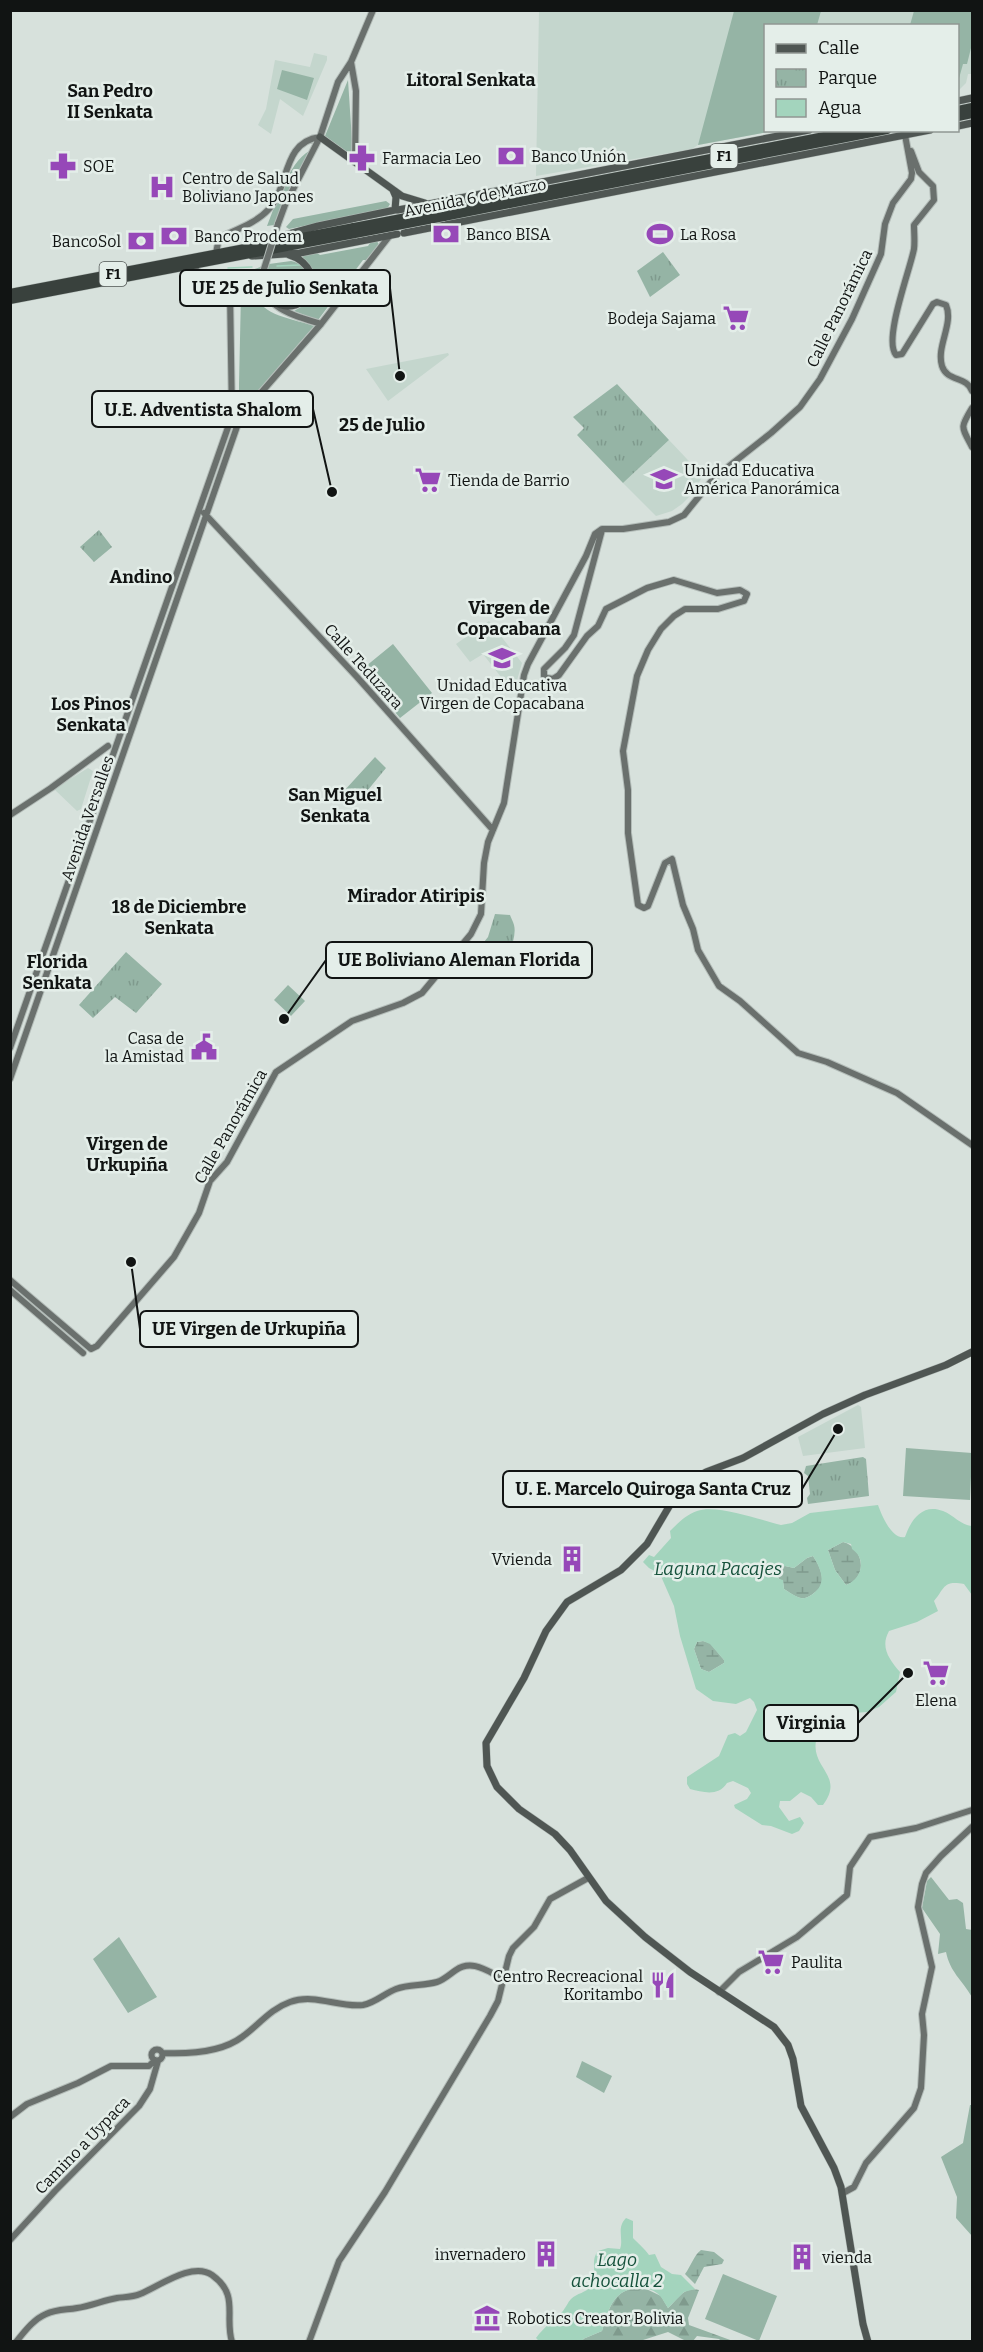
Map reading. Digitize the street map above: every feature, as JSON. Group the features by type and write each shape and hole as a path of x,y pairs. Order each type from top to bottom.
{"highway":[{"name":"Avenida 6 de Marzo","path":"232,254 845,132"},
{"name":"Avenida 6 de Marzo","path":"443,213 875,132"},
{"name":"F1","path":"10,293 216,253 232,254"},
{"name":"F1","path":"10,300 190,266 232,254"}],"main road":[{"name":"Avenida 6 de Marzo","path":"232,254 290,232 799,132"},
{"name":"Avenida 6 de Marzo","path":"232,254 287,255 920,132"},
{"path":"320,136 393,190 412,201 430,203"},
{"path":"393,190 397,210"},
{"path":"397,210 406,212 411,219 410,228 396,233 387,221 389,215 397,210"},
{"path":"272,301 283,306 295,306 307,296 312,285 308,268 300,260 287,255"},
{"path":"868,2342 863,2324 843,2193 834,2168 804,2115 793,2059 787,2043 774,2027 690,1972 623,1919 606,1901 570,1850 555,1834 519,1809 497,1787 487,1766 486,1743 511,1702 554,1618 573,1597 609,1579 647,1544 670,1505 683,1489 706,1472 743,1458 823,1414 865,1395 946,1365 972,1352"}],"street":[{"path":"321,324 283,311 272,301 263,287 264,268 285,206 320,136 338,82 351,62 373,10"},
{"path":"351,62 356,91 355,162"},
{"path":"905,135 919,172 933,186 934,200 914,225 914,250 904,281 892,349 896,355 902,354 933,304 946,305 948,315 942,346 942,369 952,378 966,382 972,391"},
{"name":"Calle Panorámica","path":"10,1280 91,1349 97,1346 174,1257 199,1213 210,1181 227,1162 276,1072 352,1021 402,1003 422,993 471,934 481,914 484,864 493,830 504,803 519,695 528,664 586,556 595,534 602,529 622,529 669,522 684,514 714,478 800,407 820,379 852,319 881,254 885,224 893,203 911,179 912,173 905,135"},
{"path":"216,253 219,238 249,223 268,210 300,146 320,136"},
{"path":"231,396 259,395 396,233"},
{"name":"Avenida Versalles","path":"10,1048 232,416 231,293 190,266"},
{"name":"Avenida Versalles","path":"10,1079 248,395"},
{"path":"972,408 963,419 962,426 972,447"},
{"name":"Calle Teduzara","path":"200,509 357,677 493,830"},
{"path":"602,529 579,622 565,648 544,669 544,676 547,678 553,679 559,675 582,642 598,626 606,609 647,588 674,580 717,593 740,590 747,594 744,601 718,609 685,609 674,616 661,629 648,650 637,676 623,751 628,790 628,833 638,905 644,908 648,906 660,872 665,863 672,859 683,905 693,929 698,950 719,986 740,1001 798,1053 827,1062 897,1093 972,1145"},
{"path":"10,815 51,788 108,744 124,751"},
{"path":"10,1290 84,1353"},
{"path":"719,1992 738,1972 797,1937 847,1895 850,1867 870,1838 925,1826 972,1810"},
{"path":"843,2193 854,2187 866,2163 914,2108 921,2088 924,2035 922,2014 932,1967 918,1907 922,1884 926,1873 972,1827"},
{"path":"309,2342 339,2261 443,2098 498,2001 502,1978 513,1948 534,1927 549,1899 588,1878"},
{"path":"157,2060 151,2056 153,2051 159,2049 163,2053 203,2050 229,2044 242,2037 275,2009 292,2001 322,2000 362,2005 397,1988 441,1980 460,1967 468,1965 475,1965 502,1978"},
{"path":"10,2116 27,2104 71,2087 111,2066 149,2066 163,2057 163,2053"},
{"name":"Camino a Uypaca","path":"10,2240 55,2191 140,2106 156,2073 157,2060"},
{"path":"16,2342 36,2320 44,2315 60,2309 77,2308 98,2301 139,2295 160,2284 195,2271 212,2275 225,2291 231,2308 228,2323 232,2342"}],"shaded area":[{"path":"539,11 972,11 972,74 968,74 966,83 959,90 959,24 764,24 764,132 768,132 698,145 692,149 536,176"},
{"path":"314,53 327,56 327,60 303,116 280,99 271,134 258,125 266,109 275,60 310,67"},
{"path":"448,353 449,355 388,401 366,369"},
{"name":"Unidad Educativa América Panorámica","path":"669,440 703,476 682,504 672,511 656,516 623,483"},
{"name":"Unidad Educativa Virgen de Copacabana","path":"489,621 522,663 515,687 508,686 483,654 470,662 456,644"},
{"path":"88,768 93,771 81,809 77,811 54,789"},
{"path":"858,1405 861,1407 865,1448 803,1456 798,1437"}],"green space":[{"path":"734,11 821,11 817,24 764,24 764,132 768,132 698,145"},
{"path":"914,11 972,11 972,44 967,64 963,64 959,78 959,24 910,24"},
{"path":"282,70 314,78 307,100 277,89"},
{"path":"348,80 353,156 325,136"},
{"path":"309,151 274,225 267,226 289,175"},
{"path":"386,201 390,204 387,209 289,229 286,227 293,219"},
{"path":"377,241 379,245 366,260 363,260 318,320 294,311 308,300 314,288 312,273 303,256 368,246"},
{"path":"663,252 680,275 650,297 637,271"},
{"path":"291,261 306,270 308,286 304,295 289,302 280,301 273,295 268,284 267,267 259,271 256,286 257,297 269,311 314,326 256,393 242,399 239,398 241,294 244,293 243,280 246,272 269,264"},
{"path":"617,384 669,440 623,483 577,435 584,428 573,417"},
{"path":"99,530 112,547 94,562 80,547"},
{"path":"393,644 432,693 400,718 360,671"},
{"path":"375,757 386,768 358,802 344,791"},
{"path":"495,914 510,915 515,931 512,957 521,967 497,977 477,972 468,962 488,937"},
{"path":"126,952 162,984 136,1013 115,997 93,1018 79,1005"},
{"path":"288,985 305,1001 291,1016 274,1000"},
{"path":"906,1448 972,1453 970,1500 903,1496"},
{"path":"863,1457 866,1459 869,1496 808,1504 807,1498 810,1494 808,1476 804,1473 806,1466"},
{"path":"843,1542 855,1549 861,1562 858,1575 854,1581 846,1585 835,1570 828,1550"},
{"path":"813,1556 822,1576 821,1585 806,1598 797,1597 784,1589 783,1581 779,1579 774,1570 785,1566 794,1568"},
{"path":"697,1642 710,1643 724,1660 724,1663 709,1672 701,1669 694,1649"},
{"path":"931,1877 949,1900 957,1899 963,1903 966,1929 972,1930 972,1997 953,1971 946,1952 938,1954 940,1934 922,1908 927,1881"},
{"path":"119,1937 157,1997 128,2013 93,1959"},
{"path":"582,2061 612,2076 604,2093 576,2077"},
{"path":"970,2105 972,2105 972,2236 956,2218 957,2197 941,2157 963,2143"},
{"path":"701,2250 714,2252 724,2260 722,2264 704,2267 695,2284 685,2274"},
{"path":"723,2274 777,2296 759,2341 705,2319"},
{"path":"642,2287 661,2296 668,2308 685,2292 699,2290 688,2318 689,2325 733,2341 697,2336 693,2341 686,2341 668,2332 640,2341 584,2342 583,2339 602,2331 614,2300 619,2295 632,2288"}],"water":[{"name":"Laguna Pacajes","path":"878,1505 892,1531 900,1537 905,1537 914,1519 923,1511 936,1509 947,1513 964,1524 972,1526 972,1595 964,1584 948,1584 934,1601 938,1611 917,1622 889,1631 885,1642 887,1653 900,1672 896,1692 879,1707 867,1712 854,1713 850,1718 850,1724 840,1730 833,1729 816,1741 818,1758 829,1779 829,1795 823,1805 818,1805 811,1797 801,1792 790,1801 780,1801 779,1807 789,1821 800,1817 804,1823 799,1831 792,1834 762,1825 735,1808 734,1805 747,1799 751,1793 748,1788 733,1781 715,1792 705,1792 690,1789 687,1784 687,1777 719,1756 728,1735 735,1733 740,1736 746,1732 757,1710 750,1698 736,1704 713,1701 696,1689 680,1636 674,1606 660,1574 643,1562 649,1555 654,1557 671,1538 670,1531 676,1525 697,1511 705,1509 727,1511 781,1525 792,1523 810,1513","holes":["843,1542 851,1544 861,1563 859,1574 846,1585 835,1570 828,1550","813,1556 822,1580 814,1593 801,1598 784,1589 783,1580 779,1579 774,1570 785,1566 794,1568","703,1641 710,1644 724,1663 709,1672 701,1669 694,1649 697,1642"]},
{"name":"Lago achocalla 2","path":"626,2218 633,2221 633,2238 649,2255 655,2254 661,2267 672,2274 681,2275 695,2289 684,2292 668,2308 661,2297 653,2291 641,2288 630,2289 623,2292 613,2302 602,2331 583,2339 584,2341 539,2341 536,2338 563,2311 571,2299 591,2286 594,2277 594,2259 598,2251 608,2248 620,2249 621,2226"}],"waterway":[{"path":"277,266 300,265"},
{"path":"228,268 252,267"}],"place":[{"name":"Banco Unión","path":"511,156"},
{"name":"Farmacia Leo","path":"362,158"},
{"name":"SOE","path":"63,166"},
{"name":"Centro de Salud Boliviano Japones","path":"162,187"},
{"name":"Banco BISA","path":"446,234"},
{"name":"La Rosa","path":"660,234"},
{"name":"Banco Prodem","path":"174,236"},
{"name":"BancoSol","path":"141,241"},
{"name":"Bodeja Sajama","path":"736,318"},
{"name":"UE 25 de Julio Senkata","path":"400,376"},
{"name":"Unidad Educativa América Panorámica","path":"664,479"},
{"name":"Tienda de Barrio","path":"428,480"},
{"name":"U.E. Adventista Shalom","path":"332,492"},
{"name":"Unidad Educativa Virgen de Copacabana","path":"502,658"},
{"name":"UE Boliviano Aleman Florida","path":"284,1019"},
{"name":"Casa de la Amistad","path":"204,1047"},
{"name":"UE Virgen de Urkupiña","path":"131,1262"},
{"name":"U. E. Marcelo Quiroga Santa Cruz","path":"838,1429"},
{"name":"Vvienda","path":"572,1559"},
{"name":"Virginia","path":"908,1673"},
{"name":"Elena","path":"936,1673"},
{"name":"Paulita","path":"771,1962"},
{"name":"Centro Recreacional Koritambo","path":"663,1985"},
{"name":"invernadero","path":"546,2254"},
{"name":"vienda","path":"802,2257"},
{"name":"Robotics Creator Bolivia","path":"487,2318"}],"district":[{"name":"Litoral Senkata","path":"471,80"},
{"name":"San Pedro II Senkata","path":"110,101"},
{"name":"25 de Julio","path":"382,425"},
{"name":"Andino","path":"141,577"},
{"name":"Virgen de Copacabana","path":"509,618"},
{"name":"Los Pinos Senkata","path":"91,714"},
{"name":"San Miguel Senkata","path":"335,805"},
{"name":"Mirador Atiripis","path":"416,896"},
{"name":"18 de Diciembre Senkata","path":"179,917"},
{"name":"Florida Senkata","path":"57,972"},
{"name":"Virgen de Urkupiña","path":"127,1154"}]}
